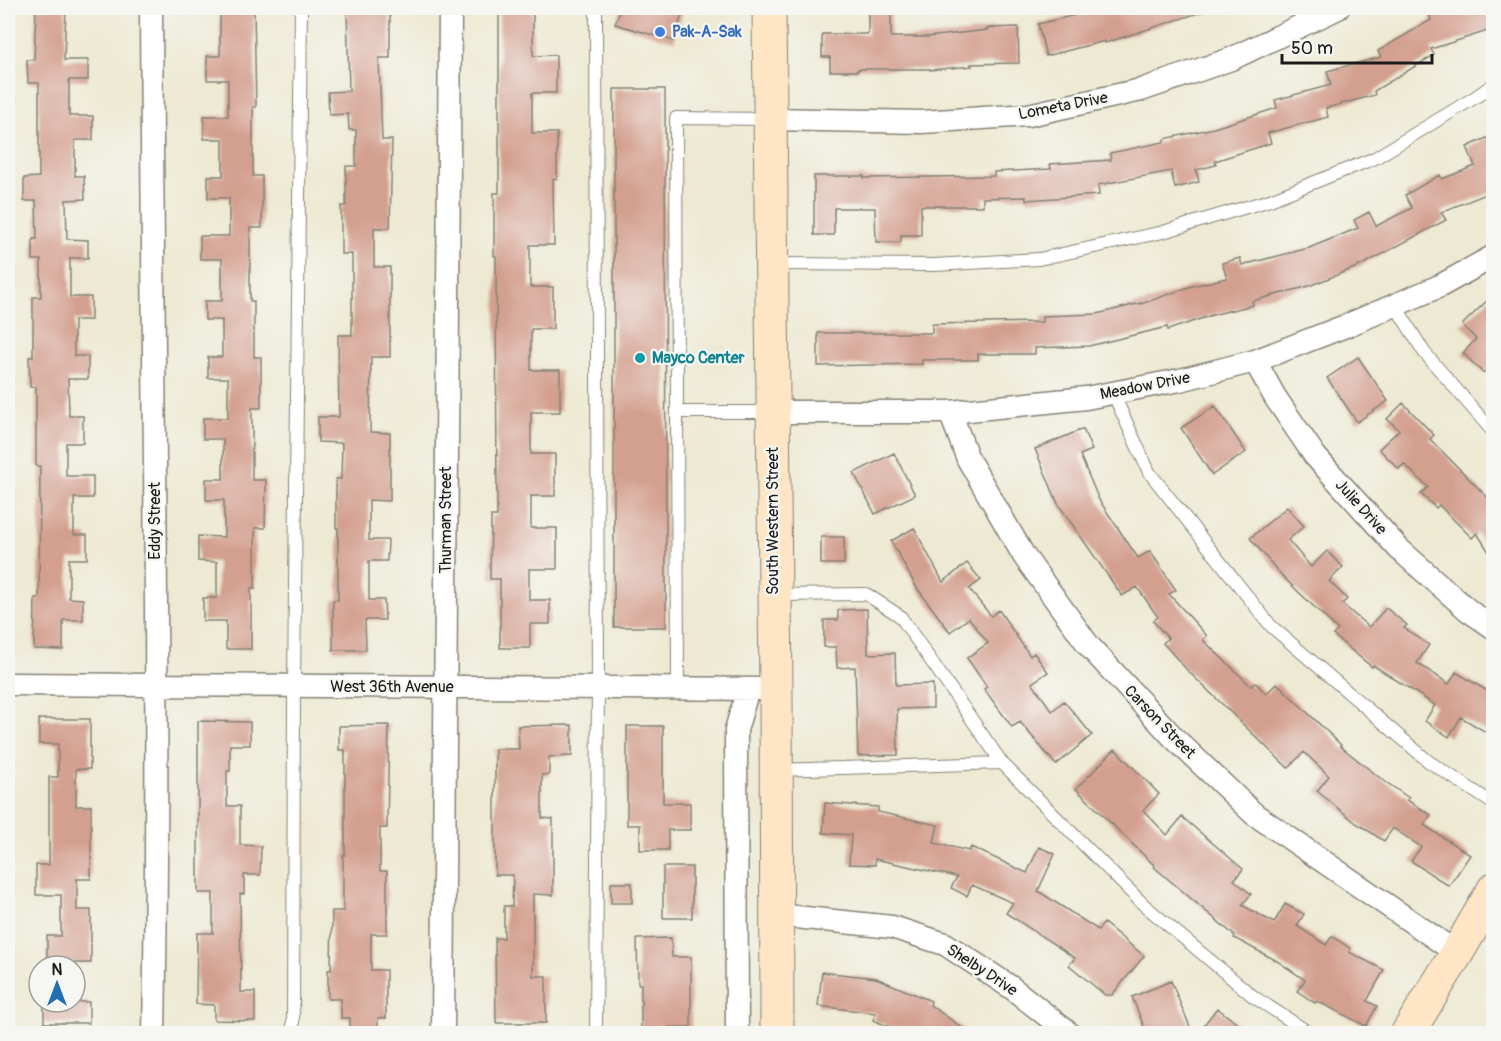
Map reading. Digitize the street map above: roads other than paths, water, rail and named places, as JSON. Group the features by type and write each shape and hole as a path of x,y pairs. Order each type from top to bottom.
{"main road":[{"name":"South Western Street","path":"769,8 774,595 762,689 776,770 777,1034"},
{"path":"1407,1034 1494,889"}],"street":[{"name":"Eddy Street","path":"151,8 156,685 154,1034"},
{"name":"Thurman Street","path":"443,1034 450,8"},
{"name":"Lometa Drive","path":"770,119 922,122 1028,115 1142,90 1220,63 1338,8"},
{"name":"Meadow Drive","path":"772,412 950,412 1086,398 1180,380 1255,361 1440,286 1494,256"},
{"name":"Julie Drive","path":"1255,361 1275,397 1315,456 1400,549 1469,612 1494,628"},
{"name":"Carson Street","path":"950,412 968,459 1024,556 1089,646 1174,738 1254,814 1457,953"},
{"name":"West 36th Avenue","path":"8,684 762,689"},
{"path":"737,1034 736,730 762,689"},
{"name":"Shelby Drive","path":"776,915 892,927 945,944 1012,988 1070,1034"}],"lane":[{"path":"293,1034 301,8"},
{"path":"596,8 598,688 596,1034"},
{"path":"771,264 934,265 1039,260 1163,232 1270,200 1375,158 1494,84"},
{"path":"678,688 676,118 770,119"},
{"path":"1395,305 1424,352 1494,433"},
{"path":"1113,393 1149,472 1271,626 1428,761 1494,804"},
{"path":"677,412 772,412"},
{"path":"774,595 866,594 900,616 1002,763 1144,905 1254,997 1311,1034"},
{"path":"776,770 1002,763"}],"place":[{"name":"Pak-A-Sak","path":"660,32"},
{"name":"Mayco Center","path":"640,358"}]}
